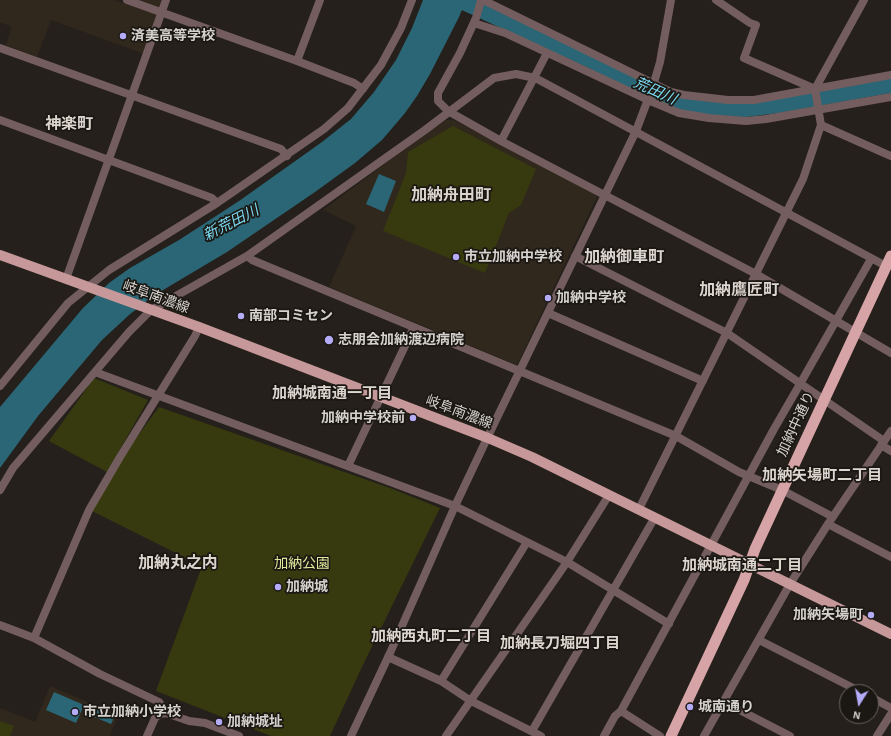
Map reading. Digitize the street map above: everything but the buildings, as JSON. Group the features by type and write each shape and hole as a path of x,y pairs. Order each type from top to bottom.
{"highway":[{"name":"加納中通り","path":"671,736 750,565 755,549 824,399 887,270 891,256"}],"main road":[{"name":"岐阜南濃線","path":"0,255 199,327 488,438 532,457 639,509 891,634"}],"street":[{"path":"128,0 297,61 354,83 363,89"},
{"path":"66,279 166,0"},
{"path":"297,61 320,0"},
{"path":"0,386 68,303 109,270 217,203 287,156 324,129 348,108 382,65 401,28 412,0"},
{"path":"891,75 816,91 754,100 728,100 684,95 671,92 654,85 482,0 460,53 438,93 438,101 448,111 501,141 756,274 891,353"},
{"path":"351,736 519,371 636,131 654,85 672,0"},
{"path":"716,0 750,23 756,25 744,58 816,91"},
{"path":"639,509 803,179 821,125 816,91 864,0"},
{"path":"474,22 491,27 679,113 739,120 766,119 819,108 891,97"},
{"path":"0,48 281,149 287,156"},
{"path":"501,141 547,53"},
{"path":"0,490 13,468 129,332 151,310 247,256 425,130 448,111 494,78 516,74 535,78 787,213 871,259 887,270"},
{"path":"0,120 212,198 217,203"},
{"path":"821,125 891,156"},
{"path":"247,256 252,260 676,436 748,476 782,490 833,516"},
{"path":"575,256 727,333 824,399 891,451"},
{"path":"604,736 615,716 621,711 774,428 871,259"},
{"path":"548,313 703,382"},
{"path":"34,638 89,510 195,336 199,327"},
{"path":"348,466 414,327"},
{"path":"95,372 456,506 567,562 669,624"},
{"path":"704,736 790,584 833,516 891,432"},
{"path":"446,736 567,562 609,495"},
{"path":"532,731 655,517"},
{"path":"828,524 891,557"},
{"path":"441,681 527,542"},
{"path":"0,625 34,638 100,674 159,702 166,713"},
{"path":"759,640 845,684"},
{"path":"388,657 441,681 471,701 541,736"},
{"path":"879,701 891,708"},
{"path":"724,702 790,736"},
{"path":"621,711 660,736"},
{"path":"147,736 154,718 160,714 166,713 189,721 205,723 239,736"},
{"path":"877,736 891,714"}],"shaded area":[{"name":"済美高等学校","path":"0,0 114,0 155,14 157,18 144,54 51,20 37,57 6,45 12,27 0,22"},
{"name":"済美高等学校","path":"138,0 162,0 160,8"},
{"name":"市立加納中学校","path":"444,120 454,120 595,193 597,197 517,365 329,287 356,226 323,210"},
{"name":"市立加納小学校","path":"50,686 118,715 110,736 0,736 0,708 35,722"}],"green space":[{"path":"453,126 536,169 521,205 509,213 485,273 383,231 406,173 408,152"},
{"path":"94,378 148,400 107,472 49,441"},
{"name":"加納公園","path":"159,407 390,488 440,508 330,736 271,736 156,691 202,566 92,511 123,456"},
{"path":"0,721 14,726 10,736 0,736"}],"water":[{"name":"新荒田川","path":"423,0 466,0 430,74 417,96 382,140 355,163 315,192 227,252 153,296 129,315 102,340 38,416 0,468 0,407 83,308 109,283 130,268 179,240 239,201 322,142 351,119 374,92 396,60 412,28"},
{"path":"379,174 396,181 384,212 366,204"},
{"path":"54,692 84,705 76,723 46,710"},
{"path":"98,709 115,716 111,724 94,717"}],"waterway":[{"name":"荒田川","path":"459,0 592,61 664,97 685,104 712,108 745,109 778,105 891,85"}],"place":[{"name":"済美高等学校","path":"123,36"},
{"name":"市立加納中学校","path":"456,257"},
{"name":"加納中学校","path":"548,298"},
{"name":"南部コミセン","path":"241,316"},
{"name":"志朋会加納渡辺病院","path":"329,340"},
{"name":"加納中学校前","path":"413,418"},
{"name":"加納城","path":"278,587"},
{"name":"加納矢場町","path":"871,615"},
{"name":"城南通り","path":"690,707"},
{"name":"市立加納小学校","path":"75,712"},
{"name":"加納城址","path":"219,722"}],"district":[{"name":"神楽町","path":"69,124"},
{"name":"加納舟田町","path":"451,195"},
{"name":"加納御車町","path":"624,257"},
{"name":"加納鷹匠町","path":"739,290"},
{"name":"加納城南通一丁目","path":"332,393"},
{"name":"加納矢場町二丁目","path":"822,475"},
{"name":"加納丸之内","path":"178,563"},
{"name":"加納城南通二丁目","path":"742,565"},
{"name":"加納西丸町二丁目","path":"431,636"},
{"name":"加納長刀堀四丁目","path":"560,643"}]}
